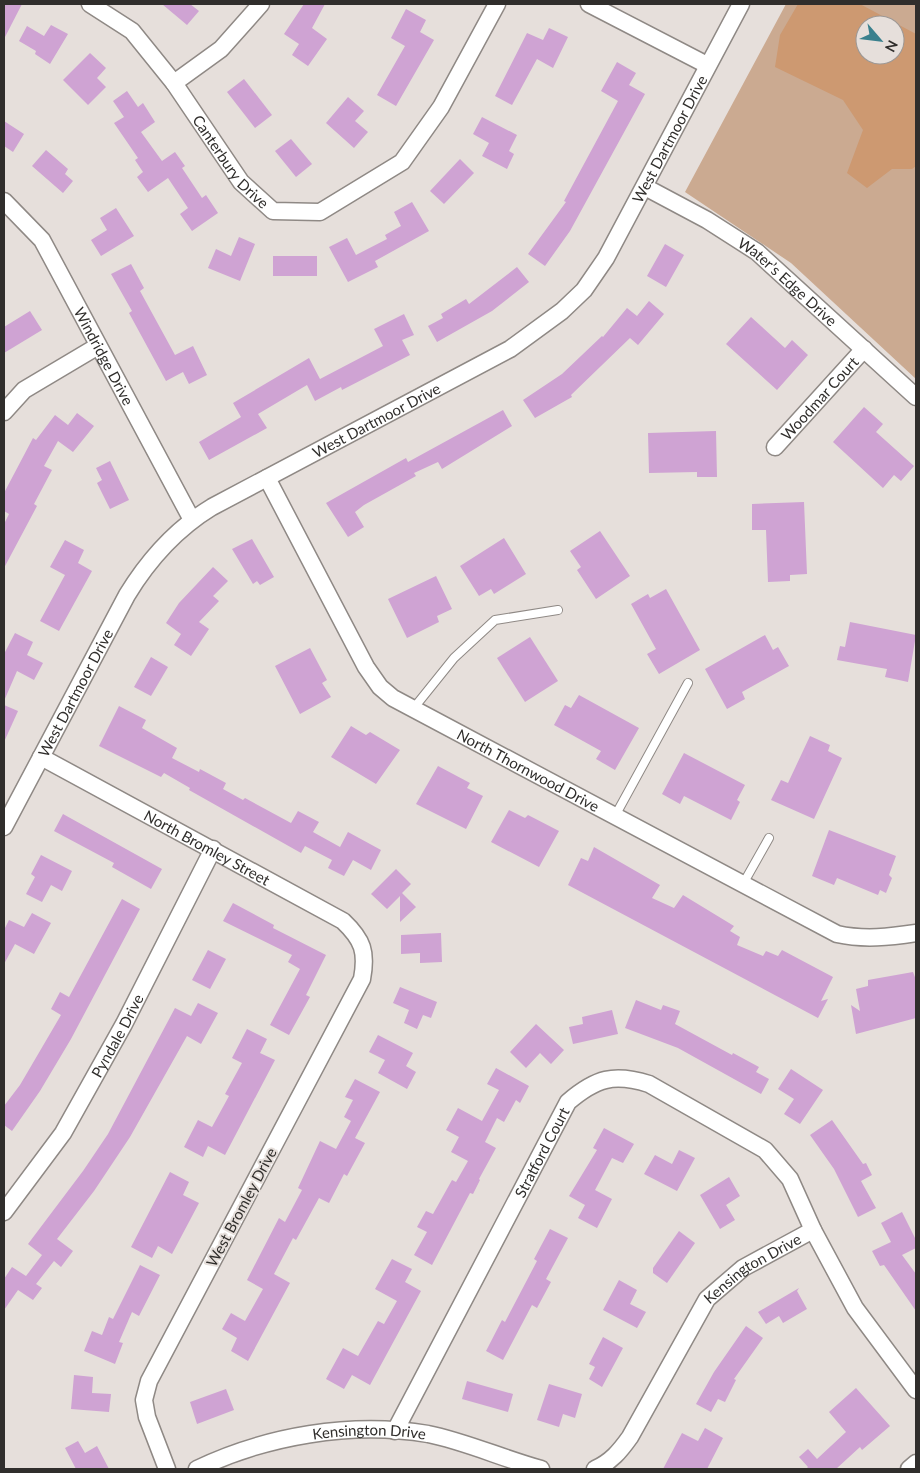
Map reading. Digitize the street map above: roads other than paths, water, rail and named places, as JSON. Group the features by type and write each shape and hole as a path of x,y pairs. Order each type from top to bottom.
{"street":[{"name":"Canterbury Drive","path":"90,4 132,32 174,83 241,182 273,212 320,212 402,162 441,107 497,4"},
{"path":"174,83 221,49 261,4"},
{"path":"589,4 707,65"},
{"name":"West Dartmoor Drive","path":"4,827 135,581 162,546 192,520 510,349 537,331 584,290 606,258 741,4"},
{"name":"Water’s Edge Drive","path":"644,187 707,220 757,252 916,397"},
{"name":"Windridge Drive","path":"4,201 42,240 192,520"},
{"path":"4,412 24,390 98,346"},
{"name":"Woodmar Court","path":"775,447 864,348"},
{"name":"North Thornwood Drive","path":"267,478 366,667 380,687 393,698 837,934 855,938 916,933"},
{"name":"North Bromley Street","path":"41,756 343,921 356,933 363,948"},
{"name":"Pyndale Drive","path":"4,1212 63,1133 124,1024 213,849"},
{"name":"West Bromley Drive","path":"166,1469 147,1417 144,1400 149,1381 362,979 365,964 363,948"},
{"name":"Stratford Court","path":"395,1431 557,1121 568,1102 584,1088 611,1077 630,1078 649,1084 765,1150 790,1179 814,1230"},
{"name":"Kensington Drive","path":"595,1469 605,1465 619,1452 630,1437 707,1299 743,1268 814,1230 855,1308 916,1390"},
{"name":"Kensington Drive","path":"196,1469 270,1442 353,1430 428,1434 541,1469"},
{"path":"909,1469 916,1463"}],"lane":[{"path":"413,709 454,658 495,620 558,610"},
{"path":"615,816 688,683"},
{"path":"744,884 769,838"}]}
